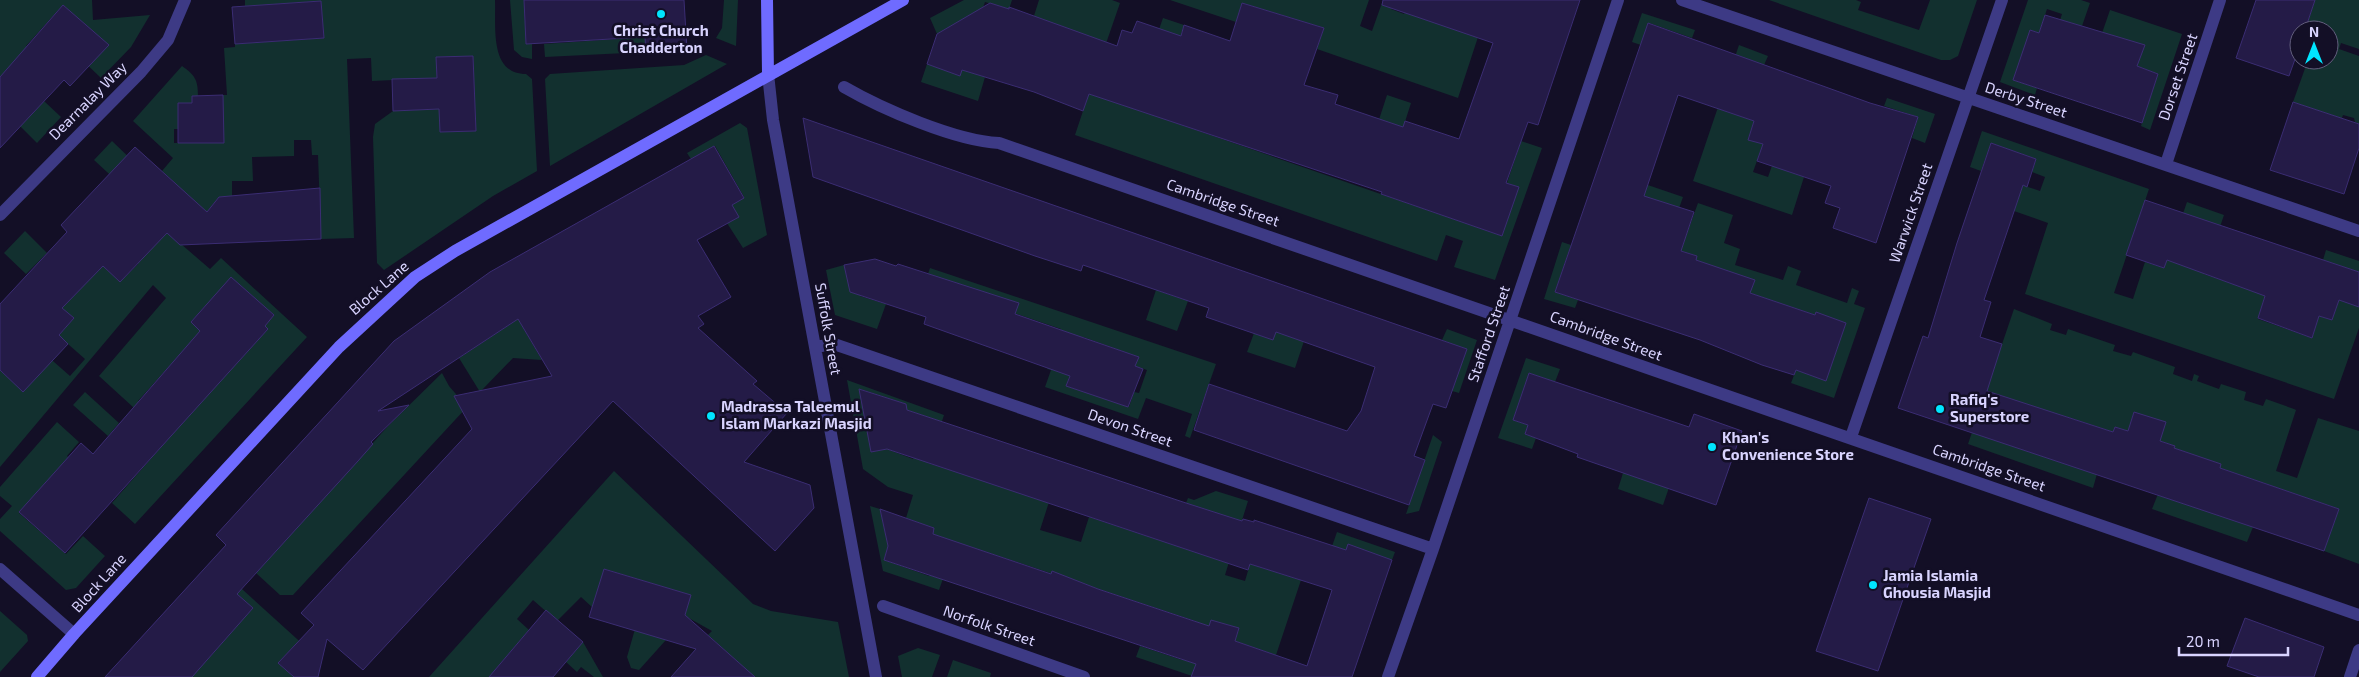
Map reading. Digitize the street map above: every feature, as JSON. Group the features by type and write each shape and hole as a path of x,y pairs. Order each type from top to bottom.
{"main road":[{"path":"767,0 768,74"},
{"name":"Block Lane","path":"37,677 74,634 332,354 414,277 455,251 902,0"}],"street":[{"name":"Dearnalay Way","path":"0,215 141,72 168,40 185,0"},
{"name":"Stafford Street","path":"1388,677 1511,320 1618,0"},
{"name":"Derby Street","path":"1682,0 2359,231"},
{"name":"Warwick Street","path":"1851,437 2002,0"},
{"name":"Dorset Street","path":"2166,164 2220,0"},
{"name":"Suffolk Street","path":"768,74 773,120 876,677"},
{"name":"Cambridge Street","path":"844,87 871,103 978,142 998,143 1851,437 2359,615"},
{"name":"Devon Street","path":"814,347 834,344 1433,549"},
{"path":"0,569 74,634"},
{"name":"Norfolk Street","path":"883,606 1084,677"},
{"path":"2350,677 2359,650"}],"green space":[{"path":"0,0 92,0 93,20 150,15 131,47 101,78 80,58 108,45 63,5 26,46 36,56 0,77"},
{"path":"245,0 495,0 495,35 500,57 506,66 514,72 526,74 532,79 537,171 493,196 384,270 377,263 373,137 375,124 393,111 439,109 441,132 476,131 473,56 436,57 437,78 372,81 371,58 347,59 354,238 321,239 318,155 312,155 311,140 294,140 294,156 252,157 253,181 232,181 232,196 219,197 181,244 210,269 221,258 307,337 135,524 112,503 168,439 99,376 166,298 153,285 0,467 0,370 23,391 43,370 7,337 25,318 40,332 43,329 55,340 73,319 62,308 83,286 64,268 84,247 120,282 138,264 121,247 140,227 122,210 134,197 94,160 112,141 137,165 121,182 153,211 177,185 162,171 173,158 133,121 182,66 195,78 198,96 193,96 192,103 178,103 178,129 174,129 174,143 223,143 223,95 227,95 224,48 235,47 235,44 324,38 321,1 245,6","holes":["240,285 274,315 265,326 268,329 173,433 138,401 201,331 191,322 205,306 215,314","60,337 85,359 70,376 45,354"]},
{"path":"510,0 524,0 526,44 532,44 532,59 522,57 514,50"},
{"path":"724,0 738,0 736,46 716,38 722,28"},
{"path":"964,0 1012,0 1009,9 985,2 980,16 937,34 930,18"},
{"path":"1039,0 1112,0 1120,3 1101,58 1033,19"},
{"path":"1170,0 1369,0 1360,26 1372,31 1383,0 1394,0 1391,9 1404,14 1410,0 1478,37 1458,98 1317,49 1324,28 1242,3 1236,22"},
{"path":"1769,0 1856,0 1861,2 1858,10 1919,30 1930,0 1977,0 1958,56 1950,60 1941,60"},
{"path":"2028,0 2081,0 2090,3 2082,26 2070,23 2054,39 2062,14 2047,9 2039,33 2013,80 2037,88 2035,95 2000,82"},
{"path":"2315,0 2359,0 2359,49 2341,43 2339,49 2339,20 2308,20"},
{"path":"2110,10 2182,34 2150,130 2141,126 2158,74 2137,66 2143,48 2101,36"},
{"path":"1642,13 1695,30 1692,38 1649,23 1641,45 1632,42"},
{"path":"1163,18 1184,25 1176,50 1149,58"},
{"path":"645,37 646,52 545,57 544,44"},
{"path":"1739,45 1768,56 1764,65 1740,57 1722,110 1754,121 1748,139 1763,144 1753,172 1768,177 1780,143 1787,171 1804,177 1792,215 1693,181"},
{"path":"2339,49 2359,56 2359,124 2355,122 2354,118 2343,115 2335,138 2293,102 2304,70 2339,70"},
{"path":"706,55 727,64 550,166 545,79 550,74 684,65"},
{"path":"927,64 960,75 962,69 985,77 978,101 921,82"},
{"path":"1089,93 1502,236 1518,187 1507,183 1521,141 1542,148 1495,280 1454,267 1463,241 1446,235 1437,261 1075,135"},
{"path":"1387,95 1411,103 1403,128 1374,135"},
{"path":"1887,98 1935,114 1925,143 1912,138 1918,117 1884,106"},
{"path":"44,101 61,117 37,143 20,126"},
{"path":"740,123 747,128 767,235 743,248 727,223 732,205 744,197 715,146 691,159 687,153"},
{"path":"1982,131 2149,189 2114,293 2133,299 2145,262 2164,268 2187,202 2224,215 2204,274 2265,295 2258,319 2312,338 2319,316 2332,320 2339,300 2359,302 2359,328 2334,399 2025,294 2048,223 2014,211 2022,185 2040,191 2045,177 2032,172 2036,159 1991,143 1981,171 1970,167"},
{"path":"1639,182 1683,197 1671,231 1686,236 1698,203 1733,215 1724,243 1740,249 1735,265 1783,280 1788,266 1801,271 1796,285 1847,303 1852,288 1859,291 1854,304 1865,308 1834,398 1791,383 1796,370 1826,380 1846,323 1816,313 1815,315 1750,293 1694,265 1697,256 1681,251 1600,235"},
{"path":"25,231 47,253 26,274 4,253"},
{"path":"1562,242 1571,245 1555,292 1578,300 1575,308 1544,299"},
{"path":"2326,250 2359,261 2359,272 2323,260"},
{"path":"844,265 848,282 860,279 862,286 860,296 886,304 877,329 835,315 826,270"},
{"path":"930,268 1216,364 1190,438 1185,436 1192,414 1146,398 1138,419 1045,387 1051,370 1047,369 1061,329 925,283","holes":["1083,337 1138,357 1135,366 1147,370 1139,393 1134,392 1129,407 1066,386"]},
{"path":"1156,290 1188,301 1177,331 1146,320"},
{"path":"2014,309 2052,324 2050,330 2066,335 2068,329 2115,345 2113,351 2131,356 2133,352 2175,367 2173,374 2192,381 2194,374 2199,376 2197,381 2219,389 2221,384 2246,392 2244,400 2263,406 2266,399 2296,410 2276,471 2297,478 2318,418 2359,431 2359,564 2324,551 2339,509 2220,468 2220,464 2174,448 2174,446 2160,441 2134,412 2128,431 2115,427 2113,432 2064,416 2097,474 2093,488 1968,444"},
{"path":"518,319 542,360 513,358 480,392 459,358"},
{"path":"1257,325 1304,341 1295,368 1247,352"},
{"path":"1447,329 1477,340 1459,393 1452,391 1466,349 1442,340"},
{"path":"1526,358 1560,369 1555,382 1529,373 1513,420 1528,425 1525,434 1536,438 1532,449 1498,438"},
{"path":"442,373 449,386 467,407 293,595 280,595 256,573 389,425"},
{"path":"847,380 944,415 928,463 1049,502 1040,530 1081,542 1089,517 1219,560 1186,503 1188,498 1194,500 1216,491 1248,501 1225,575 1245,581 1250,564 1301,580 1276,655 1235,641 1239,629 1226,624 1192,676 1136,657 1140,646 1182,660 1195,621 956,542 939,590 883,571 870,506 880,509 888,546 884,560 929,576 940,539 932,536 934,528 906,518 913,495 888,487 863,469","holes":["860,389 906,404 911,436 920,440 913,459 887,449 871,452"]},
{"path":"85,392 119,423 108,436 73,405"},
{"path":"57,422 79,442 67,456 79,467 34,496 19,513 66,554 83,536 105,556 76,588 66,590 0,531 0,519 12,506 0,496 0,487"},
{"path":"1433,435 1442,442 1419,511 1406,514"},
{"path":"1627,460 1673,476 1663,505 1618,489"},
{"path":"614,471 753,604 771,611 838,622 849,677 754,677 708,635 712,631 685,616 690,595 605,569 592,607 581,597 557,621 533,600 517,619 529,630 489,677 429,677"},
{"path":"2158,494 2253,527 2247,542 2152,509"},
{"path":"1337,532 1395,552 1392,560 1348,545 1338,574 1324,569"},
{"path":"211,561 318,658 320,670 294,646 278,663 294,677 170,677 208,659 252,608 207,566"},
{"path":"0,611 27,635 28,641 0,672"},
{"path":"635,629 674,631 639,670 631,668 627,657"},
{"path":"583,642 603,677 594,677 581,667 577,672 566,662"},
{"path":"918,648 940,655 932,677 902,677 898,656"},
{"path":"953,660 991,673 990,677 947,677"}],"building":[{"path":"524,0 684,0 687,50 646,52 645,37 526,44"},
{"path":"1383,0 1580,0 1538,125 1528,122 1506,183 1519,187 1502,236 1381,194 1382,192 1089,94 1083,111 1034,92 962,70 960,76 927,64 937,34 990,3 1009,9 1009,7 1117,46 1122,30 1132,33 1137,21 1181,36 1184,25 1230,41 1242,3 1324,28 1304,85 1338,95 1335,104 1403,127 1405,121 1459,139 1493,43 1382,5"},
{"path":"2256,0 2315,0 2308,20 2289,20 2289,70 2291,70 2289,76 2236,58"},
{"path":"321,1 324,38 235,44 232,7"},
{"path":"63,5 109,45 70,86 64,80 0,148 0,77"},
{"path":"2045,15 2145,45 2137,66 2158,74 2142,123 2013,80 2030,30 2039,33"},
{"path":"1648,23 1870,103 1918,117 1876,243 1833,228 1840,208 1825,203 1831,186 1757,161 1763,144 1748,140 1754,121 1678,95 1644,196 1694,212 1681,251 1697,256 1696,260 1755,280 1750,293 1815,315 1816,312 1846,323 1826,381 1796,370 1794,375 1762,365 1700,340 1555,292"},
{"path":"473,56 476,131 440,132 439,109 393,111 392,79 437,78 436,57"},
{"path":"223,95 224,143 178,143 178,103 192,103 192,96"},
{"path":"2293,102 2359,124 2359,148 2344,194 2270,170"},
{"path":"803,118 1467,349 1446,408 1433,404 1414,456 1425,460 1409,505 1194,430 1209,384 1347,431 1361,411 1375,367 1276,332 1273,340 1206,317 1209,308 1083,265 1081,271 1035,256 813,177"},
{"path":"1991,143 2036,159 2027,187 2023,185 1984,300 1991,302 1980,337 2002,344 1987,391 2113,432 2115,427 2128,431 2134,412 2166,422 2160,441 2175,446 2174,448 2221,464 2220,468 2339,509 2324,551 1898,408 1923,336 1928,338 1957,243"},
{"path":"714,146 744,198 732,205 739,217 697,240 731,297 698,316 704,324 698,328 757,381 753,384 787,413 744,462 810,485 814,508 775,551 613,401 363,670 327,639 318,677 294,677 278,663 314,625 301,613 472,429 454,396 552,376 518,319 378,411 409,405 371,442 373,444 237,594 253,608 192,677 105,677 226,545 216,535 394,341 490,272"},
{"path":"135,147 207,212 219,197 320,188 321,239 180,245 167,233 120,282 103,266 62,308 74,318 59,335 68,344 23,392 0,370 0,304 67,232 61,225"},
{"path":"2145,200 2359,272 2359,307 2339,300 2332,320 2319,316 2312,338 2258,318 2265,296 2167,260 2164,268 2126,255"},
{"path":"875,259 896,266 898,264 1019,303 1015,314 1139,357 1135,366 1143,369 1128,407 1066,386 1070,376 924,324 926,317 850,292 844,265"},
{"path":"231,277 274,315 265,326 268,329 65,553 19,512 81,443 93,454 200,331 191,322"},
{"path":"1529,373 1689,427 1694,414 1742,431 1716,505 1577,457 1578,454 1525,434 1528,425 1513,420"},
{"path":"859,389 906,404 907,410 1242,521 1243,519 1254,522 1254,520 1346,550 1348,544 1392,560 1352,677 1191,677 1196,664 884,560 888,546 880,509 934,528 933,534 1051,574 1052,571 1098,589 1209,626 1211,620 1239,628 1235,641 1307,666 1332,590 1250,564 1248,570 887,449 871,452"},
{"name":"Jamia Islamia Ghousia Masjid","path":"1869,498 1931,519 1878,671 1816,651"},
{"path":"604,569 691,595 685,615 755,677 671,677 696,649 589,617"},
{"path":"546,610 583,642 553,677 489,677"},
{"path":"2245,618 2324,647 2314,677 2259,677 2227,666"}],"place":[{"name":"Christ Church Chadderton","path":"661,14"},
{"name":"Rafiq's Superstore","path":"1940,409"},
{"name":"Madrassa Taleemul Islam Markazi Masjid","path":"711,416"},
{"name":"Khan's Convenience Store","path":"1712,447"},
{"name":"Jamia Islamia Ghousia Masjid","path":"1873,585"}]}
